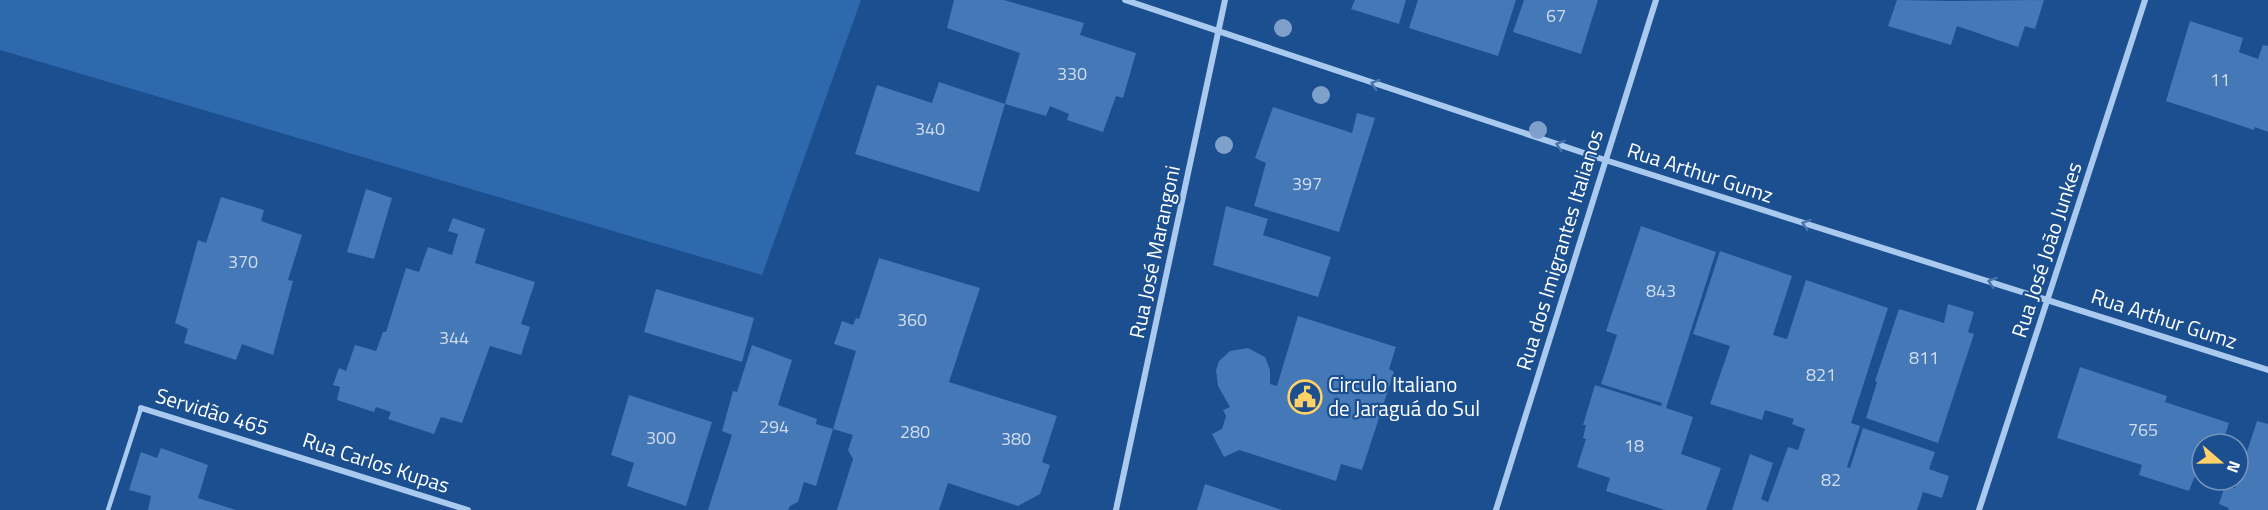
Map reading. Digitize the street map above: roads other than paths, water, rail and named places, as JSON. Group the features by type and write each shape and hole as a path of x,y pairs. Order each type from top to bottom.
{"street":[{"name":"Rua Arthur Gumz","path":"1125,0 1605,160 2268,370"},
{"name":"Rua José Marangoni","path":"1116,510 1225,0"},
{"name":"Rua dos Imigrantes Italianos","path":"1496,510 1656,0"},
{"name":"Rua José João Junkes","path":"1979,510 2145,0"},
{"name":"Servidão 465","path":"141,408 273,448"},
{"name":"Rua Carlos Kupas","path":"273,448 468,510"}],"lane":[{"path":"108,510 141,408"}],"place":[{"name":"Circulo Italiano de Jaraguá do Sul","path":"1305,397"}]}
